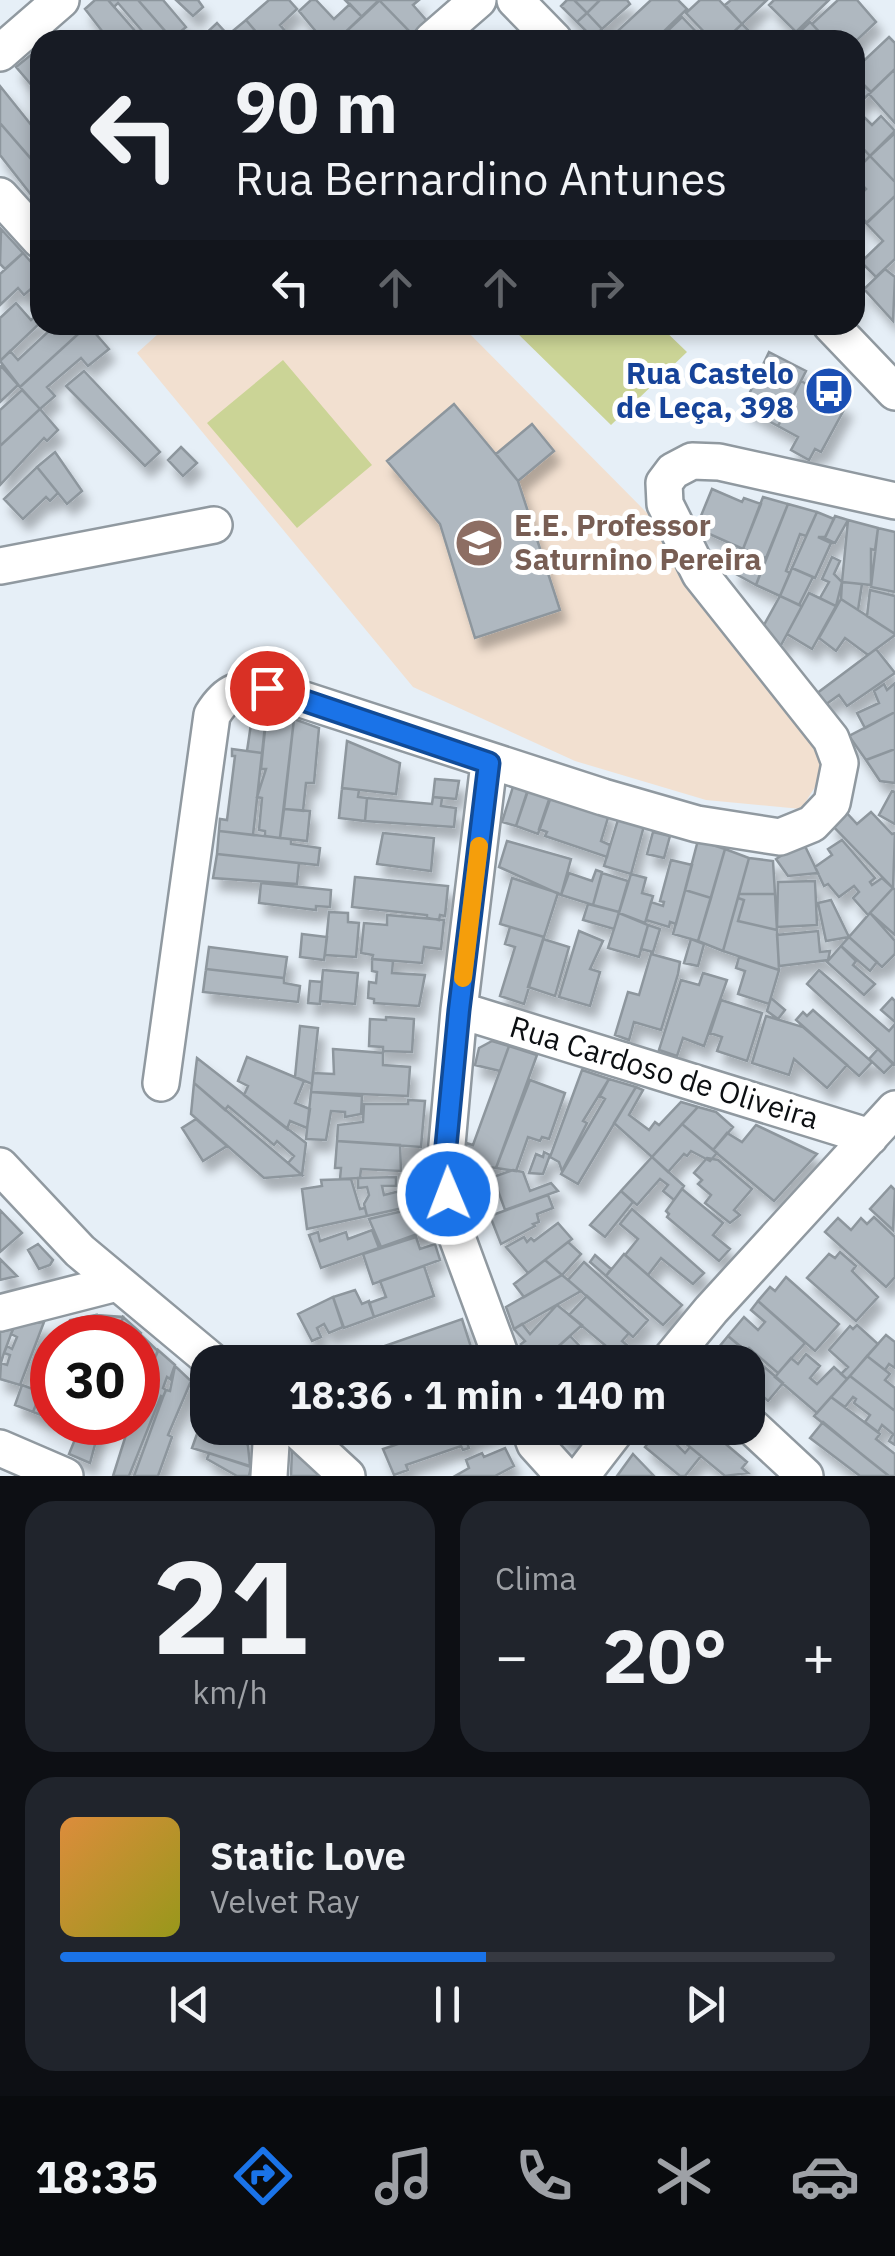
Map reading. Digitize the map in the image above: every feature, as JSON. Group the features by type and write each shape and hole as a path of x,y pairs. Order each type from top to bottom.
{"street":[{"path":"0,53 61,0"},
{"path":"444,30 478,0"},
{"path":"515,0 544,30"},
{"path":"0,196 30,229"},
{"path":"841,335 895,392"},
{"path":"161,1083 212,715 222,699 240,689 267,688 489,763 697,824 780,837 812,824 832,803 840,763 832,739 700,574 663,497 664,482 673,470 692,461 719,462 895,501"},
{"path":"7,555 214,525"},
{"path":"489,763 444,1167 451,1221 496,1345"},
{"name":"Rua Cardoso de Oliveira","path":"459,1010 870,1137"},
{"path":"686,1345 711,1310 895,1109"},
{"path":"0,1166 80,1251 192,1345"},
{"path":"0,1313 116,1283"},
{"path":"765,1439 805,1476"},
{"path":"270,1476 271,1445"},
{"path":"313,1445 347,1476"},
{"path":"537,1445 564,1476"},
{"path":"580,1476 605,1445"},
{"path":"0,1448 66,1476"}],"shaded area":[{"name":"E.E. Professor Saturnino Pereira","path":"157,335 471,335 653,519 674,567 736,650 795,717 826,770 801,809 706,800 575,761 413,687 137,353"}],"green space":[{"path":"519,335 669,335 687,352 611,425"},
{"path":"283,360 372,465 297,528 207,423"}],"building":[{"path":"95,0 108,0 134,30 101,30 85,9"},
{"path":"108,0 138,0 164,30 141,30 118,3 114,7"},
{"path":"138,0 163,0 186,27 164,30"},
{"path":"176,0 198,0 203,7 193,16"},
{"path":"269,0 289,0 297,9 280,25 284,30 254,30 246,20"},
{"path":"316,0 334,19 350,4 362,17 348,30 315,30 299,11"},
{"path":"345,0 380,0 362,17"},
{"path":"379,0 419,0 413,5 427,21 417,30 408,30"},
{"path":"379,0 408,30 348,30"},
{"path":"574,0 587,13 577,22 561,6"},
{"path":"574,0 600,0 587,13"},
{"path":"600,0 627,0 630,4 602,29 587,13"},
{"path":"651,0 678,0 687,9 665,30 619,30"},
{"path":"700,0 719,0 742,24 736,30 702,30 686,13"},
{"path":"731,0 767,0 742,24 725,5"},
{"path":"774,0 829,0 798,30 769,5"},
{"path":"838,0 857,0 876,22 865,32 818,30 812,24"},
{"path":"587,13 602,29 585,30 577,22"},
{"path":"682,17 694,30 668,30"},
{"path":"246,20 254,30 234,30"},
{"path":"810,22 818,30 802,30"},
{"path":"889,37 895,43 895,69 871,92 865,86 865,60"},
{"path":"30,56 30,83 16,67"},
{"path":"895,69 895,123 869,94"},
{"path":"0,86 30,124 30,158 0,123"},
{"path":"881,116 895,131 870,156 865,151 865,118 872,125"},
{"path":"0,123 30,158 30,193 0,155"},
{"path":"895,133 895,182 870,156"},
{"path":"870,156 895,182 895,196 867,223 865,221 865,161"},
{"path":"895,196 895,259 876,277 865,266 865,258 883,241 866,223"},
{"path":"1,229 23,253 5,269 0,264"},
{"path":"23,253 30,261 30,290 24,295 18,288 0,305 0,274"},
{"path":"885,269 895,277 893,321 865,290"},
{"path":"16,303 30,319 30,332 0,361 0,318"},
{"path":"45,335 77,335 20,387 0,361 10,351 18,360"},
{"path":"77,335 97,335 109,349 88,366 81,358 47,387 55,396 40,409 20,387"},
{"path":"769,352 806,371 778,426 743,407"},
{"path":"0,367 18,385 0,402"},
{"path":"84,371 160,452 145,466 66,386"},
{"path":"801,381 846,406 821,452 815,449 809,460 791,450 798,437 778,426"},
{"path":"22,390 40,409 0,446 0,410"},
{"path":"454,404 518,481 560,610 475,638 440,524 387,461"},
{"path":"40,409 58,430 47,441 44,438 0,485 0,446"},
{"path":"532,424 554,451 518,481 496,454"},
{"path":"181,447 197,463 183,476 168,460"},
{"path":"55,452 82,491 67,504 37,467"},
{"path":"37,467 58,493 50,501 46,497 23,519 4,499"},
{"path":"712,489 742,502 744,498 761,504 743,549 696,528"},
{"path":"763,497 788,504 766,558 743,549"},
{"path":"788,504 817,512 806,536 800,534 780,596 756,585"},
{"path":"817,512 834,519 825,537 818,537 831,543 815,578 792,568"},
{"path":"835,516 848,520 835,543 825,538"},
{"path":"848,520 878,528 875,550 871,549 871,585 842,582"},
{"path":"878,528 895,532 895,592 871,587"},
{"path":"743,549 766,558 756,585 734,573"},
{"path":"832,557 840,561 834,574 842,582 836,606 820,598 829,582 822,579"},
{"path":"792,568 813,577 799,605 780,596"},
{"path":"842,582 862,584 858,610 841,599"},
{"path":"870,590 895,596 895,634 867,616"},
{"path":"809,593 836,606 812,649 787,634"},
{"path":"780,596 802,606 780,647 764,625"},
{"path":"841,599 895,635 868,655 845,638 836,651 819,638"},
{"path":"876,649 895,673 847,706 839,695 825,705 816,694"},
{"path":"895,683 895,712 865,728 857,713 879,703 874,691 884,684 887,690"},
{"path":"267,710 294,719 280,838 265,836 265,831 259,830 262,798 257,797 266,769 261,769"},
{"path":"895,712 895,749 866,760 849,736"},
{"path":"294,719 319,728 314,783 306,783 303,811 284,809"},
{"path":"251,724 265,726 262,753 247,751"},
{"path":"347,741 400,763 396,794 342,788"},
{"path":"232,749 262,753 253,835 219,831 220,819 227,820 235,756"},
{"path":"895,749 895,783 880,781 866,760"},
{"path":"517,774 532,779 516,826 502,822"},
{"path":"435,779 459,781 456,799 433,797"},
{"path":"530,783 553,791 538,834 516,826"},
{"path":"342,788 359,790 358,797 367,798 365,821 339,818"},
{"path":"553,788 610,811 601,841 610,845 607,857 545,836 547,832 539,829"},
{"path":"892,791 895,792 895,824 879,815"},
{"path":"433,797 442,798 441,806 456,808 454,827 365,821 367,798 432,804"},
{"path":"284,809 310,811 307,841 280,838"},
{"path":"845,811 857,824 871,812 895,833 893,888 830,823"},
{"path":"620,813 645,822 631,874 604,866"},
{"path":"219,831 291,839 291,844 320,848 318,865 217,854"},
{"path":"653,832 670,836 664,858 647,854"},
{"path":"383,833 434,838 431,871 377,864"},
{"path":"698,840 725,849 711,898 685,890"},
{"path":"842,840 875,878 870,882 872,885 882,878 893,888 868,915 853,898 859,892 854,886 839,897 828,884 824,886 815,867 832,855 828,849"},
{"path":"507,841 571,859 561,895 499,867"},
{"path":"803,842 818,873 788,876 776,859"},
{"path":"725,849 749,858 723,951 698,941"},
{"path":"217,854 299,863 297,884 213,878"},
{"path":"749,858 773,861 775,894 739,894"},
{"path":"671,860 692,865 676,924 670,922 669,927 646,920 651,902 663,906 660,901"},
{"path":"596,870 602,872 593,905 561,895 569,873 592,881"},
{"path":"602,873 628,881 619,912 593,905"},
{"path":"631,874 646,878 642,893 653,896 645,923 619,913"},
{"path":"355,877 448,886 445,916 440,915 439,920 427,915 352,907"},
{"path":"512,878 558,893 544,937 500,924"},
{"path":"815,881 817,925 777,927 778,882"},
{"path":"261,883 331,890 330,907 316,906 316,910 259,903"},
{"path":"685,890 711,898 698,941 673,934"},
{"path":"895,890 895,935 870,913"},
{"path":"739,894 775,894 777,930 738,921 744,900 738,898"},
{"path":"738,898 744,900 738,921 777,930 779,970 723,951"},
{"path":"831,900 849,937 826,941 818,903"},
{"path":"588,904 619,912 614,929 583,920"},
{"path":"329,912 348,913 348,922 359,923 356,957 325,955"},
{"path":"619,913 648,925 639,957 608,948"},
{"path":"870,913 895,941 895,954 882,967 849,937"},
{"path":"387,915 444,920 441,949 424,947 422,963 372,959 373,955 361,953 364,923 387,925"},
{"path":"648,925 660,929 653,952 641,949"},
{"path":"510,927 544,937 524,1004 500,996 515,947 505,944"},
{"path":"579,931 603,941 590,969 600,972 590,1006 559,997"},
{"path":"818,931 820,952 830,951 828,960 779,966 777,935"},
{"path":"302,934 327,937 324,960 300,957"},
{"path":"849,937 877,962 870,971 841,946"},
{"path":"543,939 569,947 555,996 528,987"},
{"path":"691,939 704,944 698,966 684,963"},
{"path":"841,946 856,961 853,965 875,984 864,995 827,962"},
{"path":"209,947 287,957 284,978 206,969"},
{"path":"651,954 680,962 678,974 661,1030 634,1022 629,1040 615,1035 628,992 639,995"},
{"path":"739,957 779,970 769,1004 738,994 745,971 736,968"},
{"path":"372,959 393,961 392,973 425,975 419,1006 374,1003 374,999 368,998 369,982 376,983"},
{"path":"206,969 284,978 284,983 300,986 298,1002 203,992"},
{"path":"323,970 358,973 355,1004 320,1001"},
{"path":"819,970 889,1031 895,1024 895,1065 807,984"},
{"path":"703,973 727,980 704,1046 683,1038 677,1056 659,1050 681,980 699,985"},
{"path":"310,981 322,982 320,1004 308,1003"},
{"path":"771,998 785,1010 778,1019 767,1011"},
{"path":"892,998 895,1001 895,1022 881,1010"},
{"path":"721,1000 762,1013 747,1061 717,1051 722,1037 710,1033"},
{"path":"813,1010 872,1062 859,1076 796,1020 803,1012 807,1016"},
{"path":"766,1016 803,1027 847,1065 827,1088 794,1059 789,1075 752,1063"},
{"path":"370,1019 414,1019 412,1052 383,1051 383,1047 369,1046"},
{"path":"300,1026 318,1028 312,1084 295,1077"},
{"path":"492,1041 509,1046 500,1071 475,1065 479,1048"},
{"path":"509,1046 537,1055 496,1168 466,1164 466,1143 473,1145"},
{"path":"333,1049 383,1053 383,1065 410,1067 408,1096 311,1092 313,1073 334,1074"},
{"path":"878,1049 893,1064 884,1073 869,1059"},
{"path":"247,1057 304,1081 295,1103 310,1109 307,1128 290,1121 287,1129 244,1095 248,1086 238,1081"},
{"path":"197,1058 306,1143 302,1175 288,1163 294,1156 277,1141 274,1145 194,1083"},
{"path":"582,1070 609,1079 583,1121 587,1123 562,1171 559,1162 550,1157"},
{"path":"609,1079 636,1087 578,1184 561,1174 605,1099 600,1096"},
{"path":"530,1080 565,1093 549,1139 528,1137 516,1171 496,1168"},
{"path":"194,1083 302,1175 264,1178 191,1114"},
{"path":"636,1087 643,1090 629,1115 649,1130 681,1102 698,1107 652,1157 614,1123"},
{"path":"311,1092 362,1096 361,1114 345,1117 345,1112 331,1111 326,1140 306,1139"},
{"path":"408,1100 425,1101 421,1147 337,1141 338,1125 363,1122 364,1104 408,1104"},
{"path":"698,1107 716,1112 733,1127 713,1150 682,1124"},
{"path":"196,1119 227,1146 203,1161 182,1128"},
{"path":"682,1124 717,1153 710,1161 691,1151 668,1172 652,1157"},
{"path":"756,1125 817,1154 774,1201 713,1150 727,1133 742,1142"},
{"path":"337,1141 400,1145 401,1171 361,1169 360,1178 340,1179 341,1168 335,1168"},
{"path":"544,1152 550,1155 543,1174 529,1173 536,1154 543,1157"},
{"path":"652,1157 684,1186 674,1200 663,1191 668,1185 660,1179 637,1205 621,1191"},
{"path":"707,1158 718,1160 752,1189 734,1210 740,1215 730,1223 705,1203 711,1195 698,1184 702,1180 694,1173"},
{"path":"513,1170 523,1172 530,1191 551,1183 558,1191 505,1210 493,1177"},
{"path":"396,1177 396,1186 382,1186 384,1195 408,1189 412,1206 367,1216 364,1204 369,1195 367,1187 358,1188 358,1178"},
{"path":"351,1179 360,1209 365,1208 367,1216 307,1229 302,1189 322,1186 321,1180"},
{"path":"891,1186 895,1190 893,1230 870,1209"},
{"path":"682,1189 723,1223 713,1235 730,1249 719,1261 667,1217 666,1211"},
{"path":"621,1191 633,1202 605,1237 590,1225"},
{"path":"548,1195 553,1208 537,1214 539,1222 535,1226 501,1244 490,1216"},
{"path":"632,1209 704,1273 693,1284 661,1258 648,1275 625,1255 638,1239 620,1224"},
{"path":"0,1210 22,1233 0,1252"},
{"path":"403,1211 406,1219 423,1213 429,1230 381,1247 369,1219"},
{"path":"874,1217 895,1237 895,1277 886,1287 825,1232 838,1218 851,1230 861,1218 867,1224"},
{"path":"558,1223 572,1239 528,1273 506,1247 524,1237 527,1242 531,1238 534,1241"},
{"path":"372,1230 379,1248 321,1268 309,1235 318,1232 320,1241 346,1232 348,1239"},
{"path":"416,1237 420,1249 435,1244 440,1260 373,1284 363,1254"},
{"path":"568,1242 581,1254 562,1275 545,1260"},
{"path":"38,1244 53,1260 39,1269 28,1250"},
{"path":"840,1252 856,1266 852,1271 878,1297 856,1321 807,1278 829,1254 835,1258"},
{"path":"624,1254 682,1305 663,1325 606,1276"},
{"path":"595,1255 611,1269 606,1276 590,1262"},
{"path":"0,1259 17,1276 0,1280"},
{"path":"545,1260 562,1275 524,1297 514,1284"},
{"path":"584,1262 648,1320 633,1337 568,1280"},
{"path":"424,1266 434,1296 374,1317 369,1303 386,1297 380,1281"},
{"path":"562,1275 581,1291 514,1329 506,1307"},
{"path":"786,1277 839,1324 815,1351 758,1301 770,1287 775,1291"},
{"path":"355,1290 362,1304 369,1301 374,1317 344,1328 333,1297"},
{"path":"587,1296 629,1333 622,1341 627,1345 605,1345 569,1315"},
{"path":"333,1297 343,1327 329,1333 324,1324 317,1328 321,1337 312,1341 298,1314"},
{"path":"758,1301 805,1343 778,1373 765,1362 765,1345 739,1345 728,1336 744,1317 758,1330 765,1322 751,1310"},
{"path":"557,1305 582,1325 560,1345 522,1345 525,1341 514,1329 522,1324 530,1334"},
{"path":"462,1319 470,1345 387,1345"},
{"path":"30,1323 30,1359 20,1385 0,1379 1,1363 7,1365 10,1355 4,1353 7,1346 12,1349 17,1337 11,1334 15,1325"},
{"path":"857,1325 878,1344 847,1379 841,1374 848,1367 829,1350 850,1326 853,1329"},
{"path":"13,1329 4,1353 0,1366 0,1332"},
{"path":"886,1335 895,1342 895,1368 889,1364 885,1370 867,1356"},
{"path":"570,1336 579,1345 560,1345"},
{"path":"728,1336 739,1345 721,1345"},
{"path":"160,1352 175,1365 160,1398"},
{"path":"806,1354 820,1366 810,1378 817,1384 834,1367 847,1379 817,1413 775,1377 791,1358 798,1364"},
{"path":"867,1356 890,1374 885,1380 895,1388 895,1411 850,1376"},
{"path":"175,1366 190,1383 168,1435 172,1437 158,1476 134,1476 145,1445 160,1445 160,1405 166,1390 170,1391"},
{"path":"765,1368 783,1383 768,1401 765,1398"},
{"path":"850,1376 895,1411 895,1445 889,1441 893,1434 882,1425 878,1432 865,1422 870,1415 854,1403 856,1399 853,1397 845,1407 831,1397"},
{"path":"22,1385 30,1388 30,1411 15,1405"},
{"path":"831,1397 880,1434 876,1439 895,1454 895,1476 889,1476 814,1416"},
{"path":"823,1422 889,1476 860,1476 810,1438"},
{"path":"73,1445 95,1445 90,1463 69,1454"},
{"path":"123,1445 141,1445 129,1476 113,1476"},
{"path":"248,1445 250,1466 192,1448"},
{"path":"395,1445 468,1445 469,1448 463,1450 461,1446 406,1465 408,1470 394,1475 383,1449"},
{"path":"677,1445 685,1453 690,1447 701,1456 685,1476 680,1476 645,1447"},
{"path":"688,1445 727,1445 747,1462 742,1468 748,1473 725,1476"},
{"path":"292,1448 332,1476 291,1476"},
{"path":"505,1448 514,1466 495,1476 455,1476 469,1468 466,1460"},
{"path":"209,1453 251,1467 249,1476 237,1476 207,1459"},
{"path":"633,1454 654,1476 617,1476"}],"slow traffic":[{"path":"463,978 479,846"}],"place":[{"name":"Rua Castelo de Leça, 398","path":"829,391"},
{"name":"E.E. Professor Saturnino Pereira","path":"479,543"}],"route":[{"path":"267,688 489,763 444,1167 448,1194"}]}
